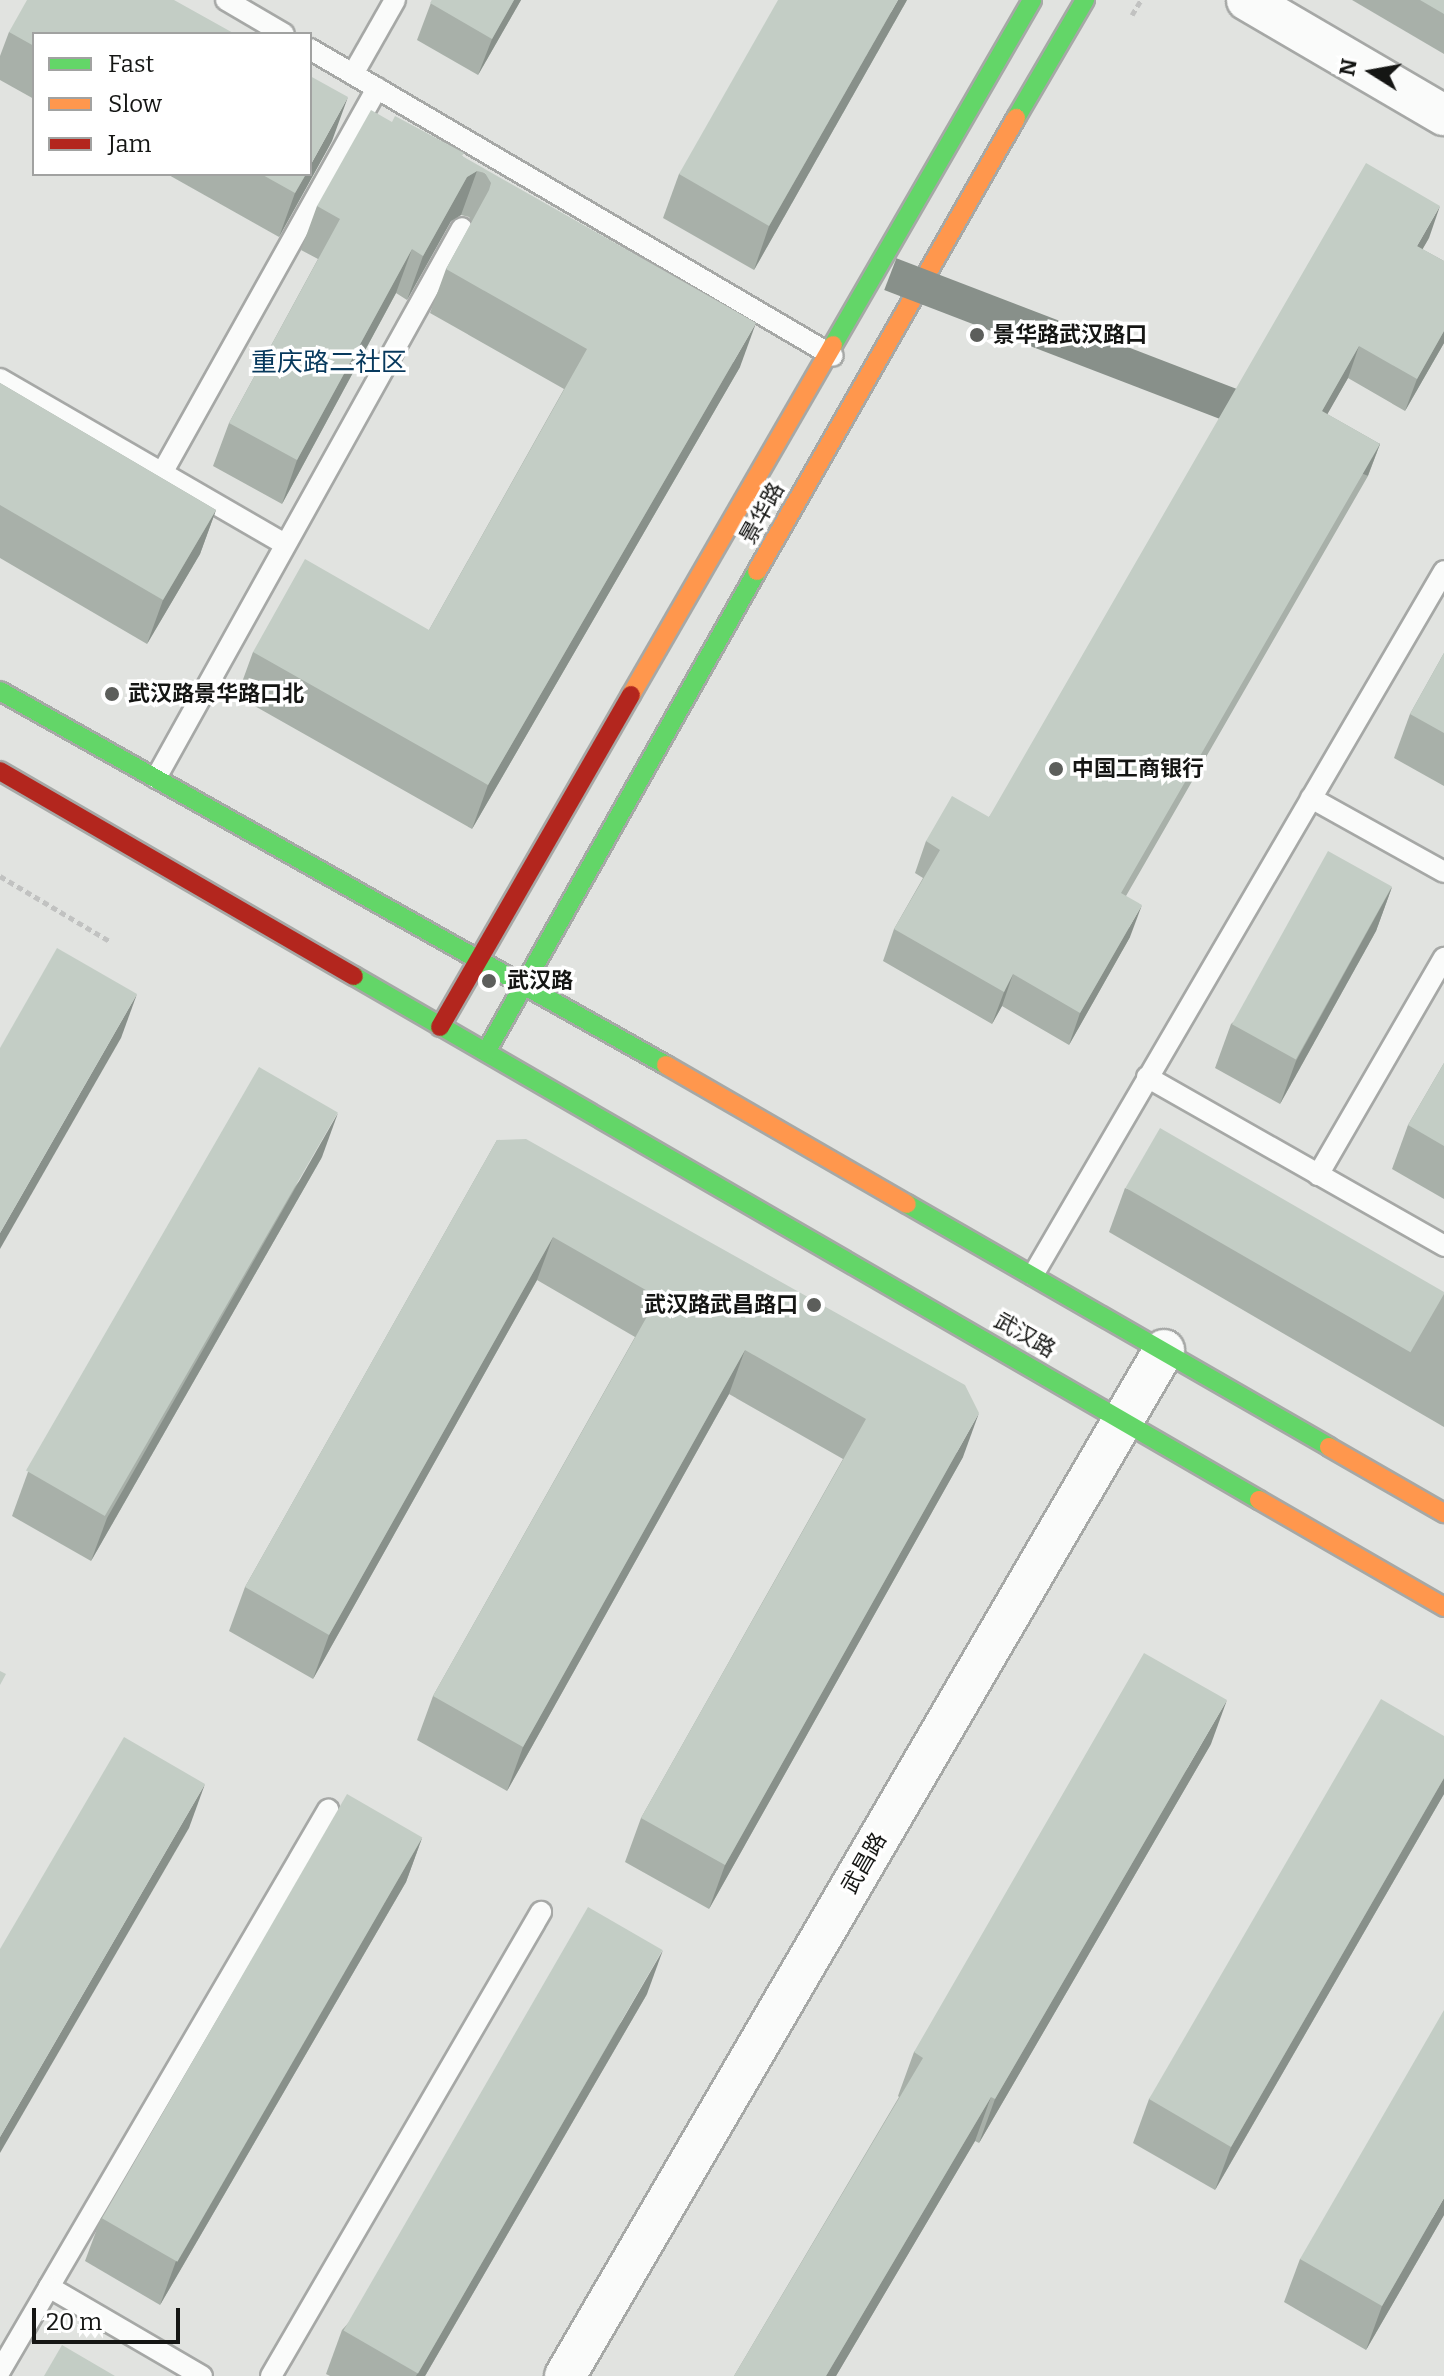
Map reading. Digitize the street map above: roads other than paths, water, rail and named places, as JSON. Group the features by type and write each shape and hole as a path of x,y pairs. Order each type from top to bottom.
{"main road":[{"name":"景华路","path":"440,1027 1032,0"},
{"name":"景华路","path":"486,1052 867,376 1085,0"},
{"path":"0,691 524,983 1444,1513"},
{"name":"武汉路","path":"0,771 1444,1607"}],"street":[{"path":"1247,0 1444,115"},
{"name":"武昌路","path":"565,2376 1164,1350"}],"lane":[{"path":"226,0 281,32"},
{"path":"353,74 395,0"},
{"path":"312,50 867,376"},
{"path":"162,473 377,88"},
{"path":"156,778 462,228"},
{"path":"0,379 285,544"},
{"path":"1033,1275 1444,571"},
{"path":"1311,798 1444,872"},
{"path":"1318,1175 1444,958"},
{"path":"1147,1077 1444,1246"},
{"path":"0,2371 328,1810"},
{"path":"271,2376 541,1912"},
{"path":"49,2287 202,2376"}],"place":[{"name":"景华路武汉路口","path":"977,335"},
{"name":"武汉路景华路口北","path":"112,694"},
{"name":"中国工商银行","path":"1056,769"},
{"name":"武汉路","path":"489,981"},
{"name":"武汉路武昌路口","path":"814,1305"}],"district":[{"name":"重庆路二社区","path":"329,363"}]}
